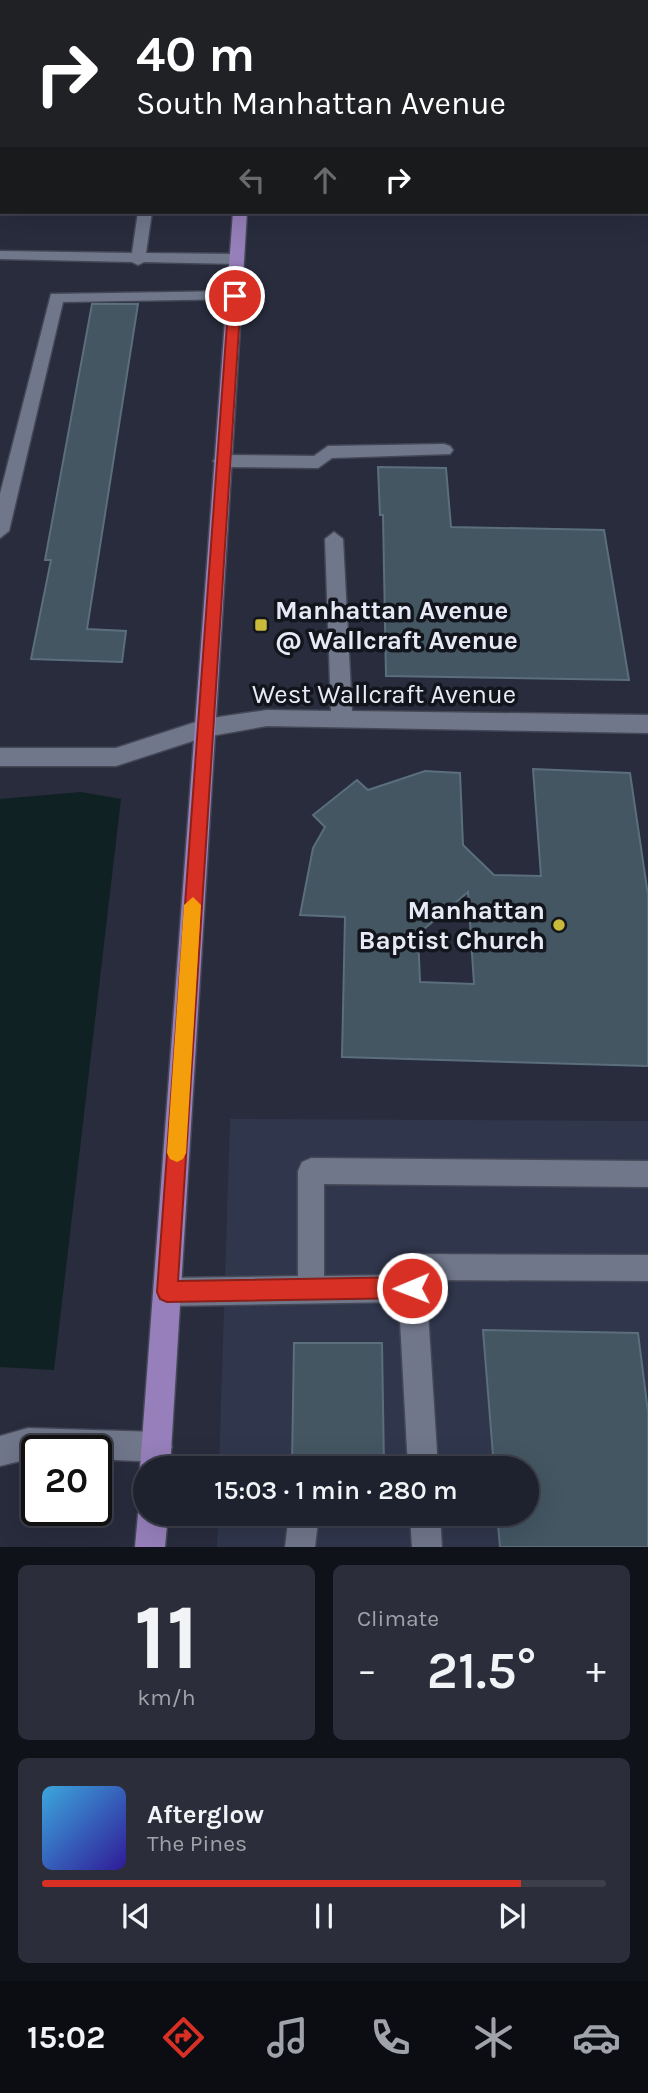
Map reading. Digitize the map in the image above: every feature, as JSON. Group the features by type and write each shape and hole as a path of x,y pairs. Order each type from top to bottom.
{"main road":[{"path":"156,1456 240,214"},
{"path":"150,1547 152,1526"}],"street":[{"path":"138,260 145,214"},
{"path":"0,255 138,260 237,259"},
{"path":"0,531 56,297 235,296"},
{"path":"222,461 318,462 328,452 444,450"},
{"path":"334,538 342,719"},
{"name":"West Wallcraft Avenue","path":"0,757 116,757 205,728 267,718 648,724"},
{"path":"311,1289 311,1171 648,1174"},
{"path":"422,1456 412,1267 648,1268"},
{"path":"167,1292 412,1288"},
{"path":"1,1457 28,1442 147,1456"},
{"path":"300,1547 303,1526"},
{"path":"426,1526 427,1547"}],"shaded area":[{"path":"81,792 121,799 54,1370 0,1367 0,799"},
{"path":"230,1119 648,1121 648,1547 217,1547 218,1526 539,1526 539,1456 219,1456"}],"building":[{"path":"92,304 138,304 87,629 126,631 122,662 31,659 51,560 45,560"},
{"path":"378,467 446,468 451,527 604,530 629,680 386,676 383,515 380,515"},
{"name":"Manhattan Baptist Church","path":"533,769 630,773 648,895 648,1066 342,1057 345,917 300,915 313,848 325,827 313,815 357,780 368,790 425,771 460,773 463,845 494,875 541,876","holes":["468,892 474,984 420,982 418,934"]},
{"path":"483,1330 638,1333 648,1412 648,1547 500,1547 498,1526 539,1526 539,1456 493,1456"},
{"path":"294,1343 382,1343 384,1456 292,1456"}],"slow traffic":[{"path":"177,1153 193,905"}],"place":[{"name":"Manhattan Avenue @ Wallcraft Avenue","path":"261,625"},
{"name":"Manhattan Baptist Church","path":"559,925"}],"route":[{"path":"235,296 167,1292 412,1288"}]}
